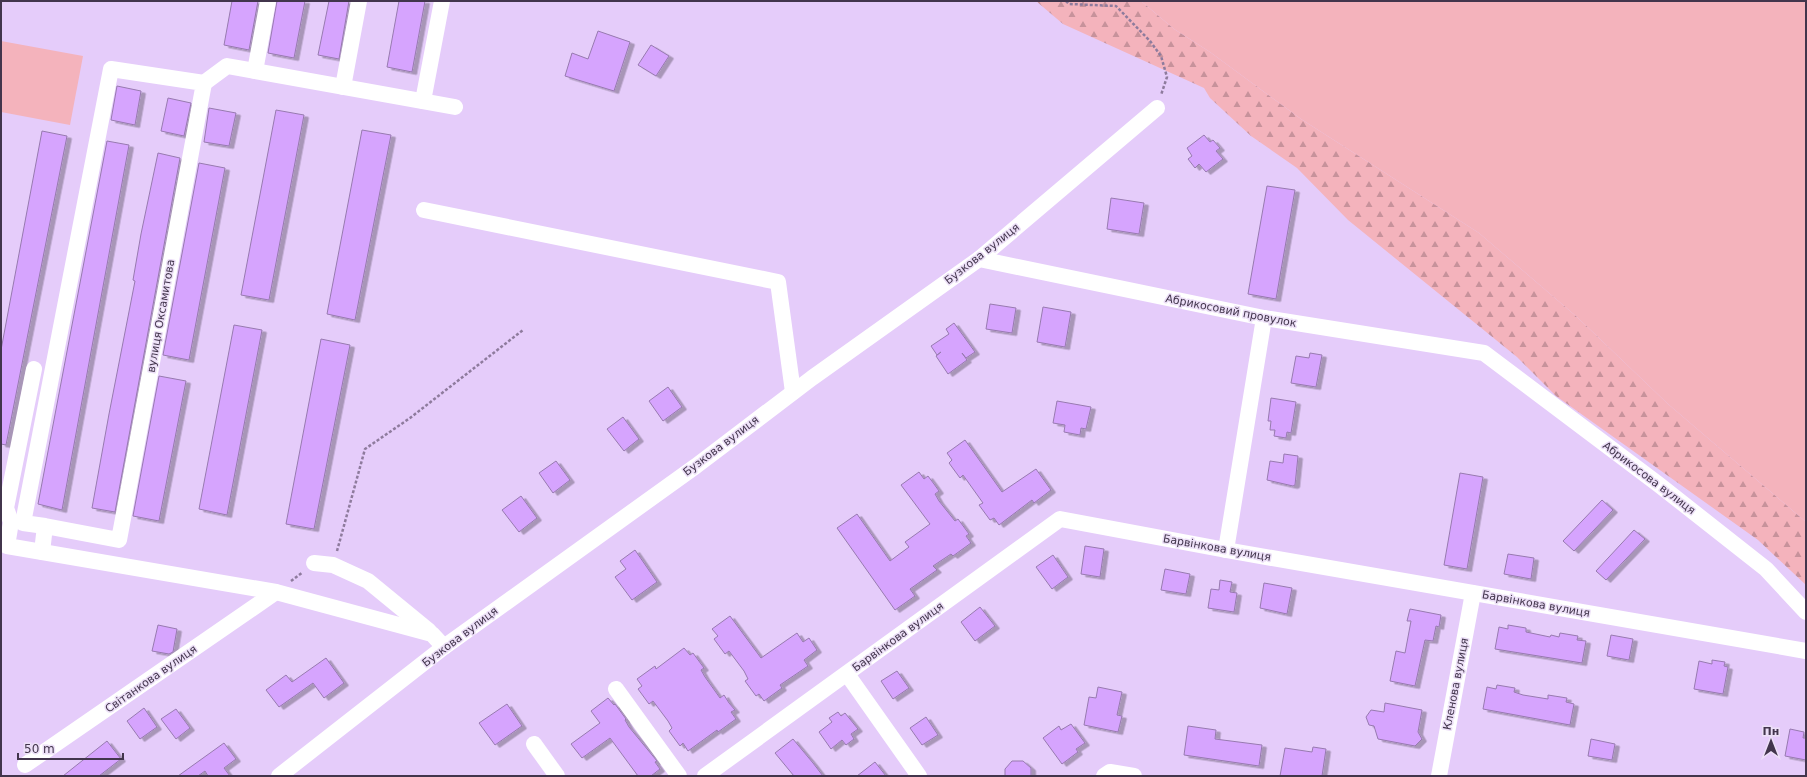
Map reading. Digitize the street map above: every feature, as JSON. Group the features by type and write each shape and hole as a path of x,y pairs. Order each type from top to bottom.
{"street":[{"path":"255,71 268,1"},
{"path":"343,87 359,1"},
{"path":"423,101 442,1"},
{"path":"42,552 45,526 23,522 111,69 204,83 228,66 455,107"},
{"name":"вулиця Оксамитова","path":"45,526 119,540 204,83"},
{"name":"Бузкова вулиця","path":"279,776 444,647 689,470 793,392 980,259 1157,108"},
{"path":"424,210 778,282 793,392"},
{"name":"Абрикосовий провулок","path":"980,259 1264,318 1484,353"},
{"path":"1226,550 1264,318"},
{"name":"Абрикосова вулиця","path":"1484,353 1658,484 1766,569 1806,612"},
{"path":"34,369 4,508 11,522 7,546 276,592 432,634"},
{"name":"Барвінкова вулиця","path":"705,776 1060,519 1226,550 1806,651"},
{"path":"314,563 333,565 368,581 432,634 444,647"},
{"name":"Світанкова вулиця","path":"25,766 276,592"},
{"name":"Кленова вулиця","path":"1439,776 1472,593"},
{"path":"847,674 919,776"},
{"path":"616,689 679,776"},
{"path":"534,744 557,776"},
{"path":"1104,776 1110,772 1134,776"}],"path":[{"path":"1066,1 1069,4 1116,6 1150,41 1161,56 1168,77 1157,108"},
{"path":"333,565 365,450 410,418 524,330"},
{"path":"276,592 314,563"}],"green space":[{"path":"1036,1 1141,1 1174,29 1210,52 1301,119 1479,233 1577,317 1668,404 1806,522 1806,585 1758,540 1556,396 1517,357 1348,220 1297,168 1251,136 1210,98 1204,88 1063,24"},
{"path":"1141,1 1806,1 1806,522 1668,404 1577,317 1479,233 1301,119 1210,52 1174,29"},
{"path":"1,41 83,56 70,125 1,112"}],"building":[{"path":"232,1 258,1 249,50 224,45"},
{"path":"277,1 305,1 294,58 268,53"},
{"path":"329,1 349,1 339,59 318,55"},
{"path":"399,1 425,1 412,72 387,67"},
{"path":"598,31 630,42 614,91 565,76 572,53 588,59"},
{"path":"651,45 669,56 656,76 638,65"},
{"path":"117,86 141,91 135,125 111,120"},
{"path":"168,98 191,103 184,136 161,131"},
{"path":"209,108 236,113 229,146 204,142"},
{"path":"276,110 304,115 269,300 241,295"},
{"path":"362,130 391,135 355,320 327,314"},
{"path":"42,131 67,136 6,445 1,444 1,350"},
{"path":"1204,135 1210,142 1213,140 1220,148 1216,151 1223,159 1206,172 1199,164 1195,168 1188,159 1192,156 1187,148"},
{"path":"107,141 129,145 62,510 38,504"},
{"path":"158,153 180,158 115,512 92,508 135,281 133,280 141,234"},
{"path":"199,163 225,168 189,360 163,355"},
{"path":"1267,186 1295,190 1276,299 1248,294"},
{"path":"1111,198 1144,203 1139,234 1107,229"},
{"path":"990,304 1016,308 1012,333 986,329"},
{"path":"1043,307 1071,312 1065,347 1037,342"},
{"path":"954,323 975,352 966,358 962,353 967,360 948,374 936,356 941,352 937,355 931,346 949,334 946,329"},
{"path":"234,325 262,330 227,515 199,509"},
{"path":"321,339 350,345 314,529 286,524"},
{"path":"1310,353 1322,355 1316,387 1291,383 1296,356 1309,358"},
{"path":"159,376 186,381 159,521 133,516"},
{"path":"668,387 682,407 663,421 649,401"},
{"path":"1271,398 1296,402 1291,433 1287,432 1286,438 1274,436 1275,430 1270,430 1271,421 1268,421"},
{"path":"1057,401 1091,407 1086,429 1081,428 1080,435 1064,432 1065,425 1053,423"},
{"path":"623,417 639,439 624,451 607,429"},
{"path":"965,440 1002,492 1036,469 1051,490 1034,503 1032,500 999,525 994,518 990,520 979,505 983,503 963,475 960,478 949,463 952,460 947,453"},
{"path":"1284,454 1298,456 1295,485 1293,486 1267,480 1270,461 1283,463"},
{"path":"556,461 570,480 553,493 539,473"},
{"path":"919,472 924,479 928,476 934,484 939,491 935,494 939,501 955,521 958,519 969,534 966,536 971,543 953,556 951,554 933,566 937,570 910,589 915,596 895,610 837,528 857,514 890,561 909,547 905,542 930,524 901,485"},
{"path":"1460,473 1483,477 1467,569 1444,565"},
{"path":"521,496 537,518 519,532 502,510"},
{"path":"1602,500 1613,510 1574,551 1563,541"},
{"path":"1634,530 1645,539 1606,580 1596,571"},
{"path":"1085,546 1104,549 1100,577 1081,574"},
{"path":"635,550 657,582 632,600 615,577 626,569 620,561"},
{"path":"1508,554 1534,558 1531,579 1504,574"},
{"path":"1053,555 1068,577 1052,589 1036,567"},
{"path":"1165,569 1190,574 1186,594 1161,590"},
{"path":"1220,580 1232,582 1230,592 1237,593 1234,612 1208,608 1211,589 1219,590"},
{"path":"1264,583 1292,588 1287,614 1260,608"},
{"path":"980,607 995,626 975,641 961,622"},
{"path":"1410,609 1441,615 1439,627 1436,626 1433,641 1425,640 1415,686 1390,681 1396,651 1405,653 1411,621 1407,621"},
{"path":"730,616 761,658 797,633 803,642 809,638 817,650 804,660 808,666 780,685 782,688 764,701 759,694 756,696 745,681 748,679 744,671 729,651 725,654 714,639 718,636 712,629"},
{"path":"158,625 177,629 173,652 169,654 152,651"},
{"path":"1508,625 1526,628 1526,632 1550,637 1551,635 1559,637 1560,633 1578,636 1577,640 1586,641 1582,663 1495,649 1499,627 1508,629"},
{"path":"1611,635 1633,639 1629,660 1607,656"},
{"path":"684,648 690,655 693,653 704,668 701,670 720,698 724,695 735,710 731,712 736,719 718,732 717,730 688,751 683,743 680,746 669,731 672,728 653,701 649,704 638,689 642,686 637,679 655,666 656,669"},
{"path":"326,658 344,683 324,698 313,683 279,707 266,690 286,675 292,682"},
{"path":"1712,660 1725,662 1724,666 1728,667 1723,694 1694,689 1699,661 1712,664"},
{"path":"897,671 909,688 893,699 881,681"},
{"path":"1497,685 1515,688 1514,692 1523,695 1548,699 1548,695 1567,698 1566,702 1574,704 1570,725 1483,709 1487,687 1496,689"},
{"path":"1098,687 1122,692 1117,715 1122,716 1118,732 1084,725 1089,697 1096,698"},
{"path":"608,698 614,705 615,704 626,719 625,720 629,727 657,761 655,762 660,769 651,776 638,776 610,738 582,758 571,744 600,723 591,711"},
{"path":"1385,703 1422,710 1418,732 1422,739 1415,746 1378,739 1374,726 1369,725 1366,717 1371,710 1384,712"},
{"path":"507,704 522,726 495,745 479,723"},
{"path":"144,708 157,727 140,739 127,721"},
{"path":"176,709 190,728 176,739 161,719"},
{"path":"838,712 841,716 845,713 858,729 851,734 854,739 846,745 842,740 831,749 819,732 832,722 829,718"},
{"path":"926,717 938,735 922,745 910,728"},
{"path":"1071,724 1085,743 1076,749 1078,752 1062,764 1043,738 1059,726 1061,730"},
{"path":"1188,726 1216,730 1215,739 1262,745 1259,766 1184,755"},
{"path":"1790,729 1804,732 1803,738 1806,738 1806,760 1785,756"},
{"path":"793,739 823,776 794,776 775,753"},
{"path":"1591,739 1615,744 1612,760 1588,756"},
{"path":"107,741 121,759 99,776 63,776"},
{"path":"224,743 236,759 224,768 230,776 208,776 205,771 198,776 178,776"},
{"path":"1313,747 1326,749 1322,776 1280,776 1285,748 1312,752"},
{"path":"1012,761 1023,761 1031,768 1031,776 1005,776 1005,769"},
{"path":"875,762 886,776 857,776"}]}
